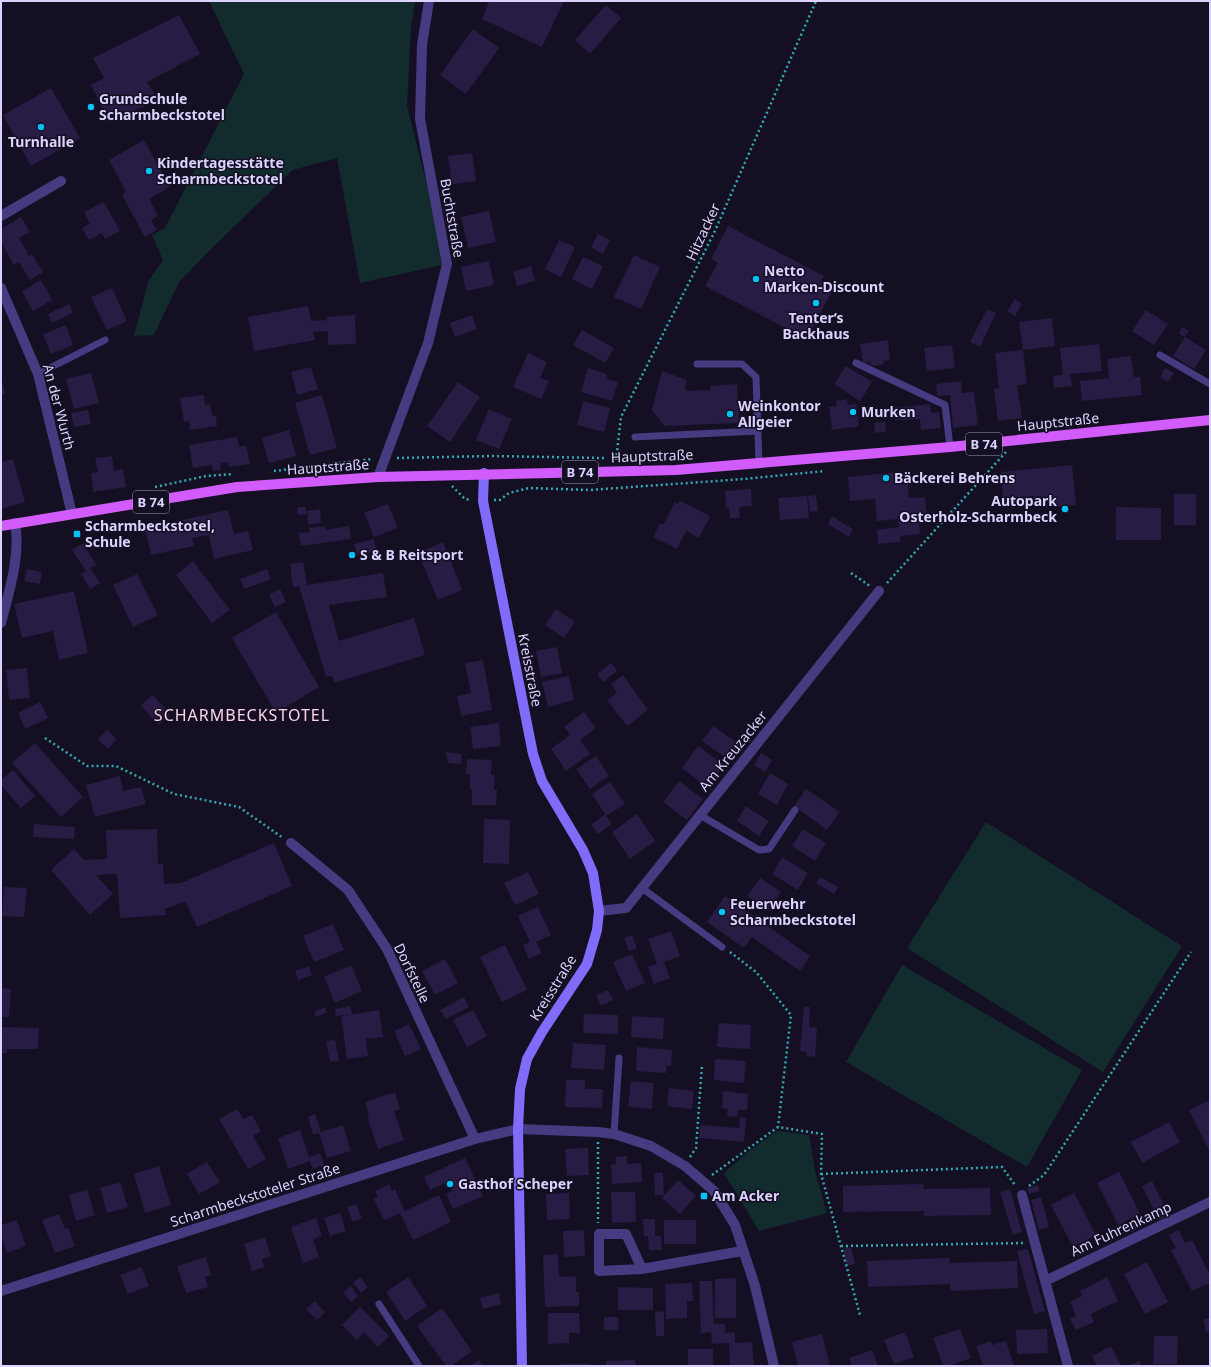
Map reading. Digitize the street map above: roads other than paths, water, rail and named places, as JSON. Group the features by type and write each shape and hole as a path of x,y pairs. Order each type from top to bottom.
{"main road":[{"name":"Hauptstraße","path":"1,526 237,487 378,477 484,473 676,470 950,447 1210,420"}],"street":[{"name":"Buchtstraße","path":"378,477 428,343 447,264 420,119 422,45 429,1"},
{"path":"1,216 61,181"},
{"name":"An der Wurth","path":"1,288 38,374 72,514"},
{"name":"Kreisstraße","path":"484,473 483,501 533,754 542,781 588,861 593,873 599,910 597,930 587,964 542,1032 527,1059 520,1090 518,1129 522,1366"},
{"path":"1,623 10,587 17,536 15,523"},
{"name":"Am Kreuzacker","path":"599,910 626,908 879,591"},
{"name":"Dorfstelle","path":"291,844 348,890 386,949 475,1139"},
{"path":"518,1129 614,1134 651,1146 685,1166 704,1181 714,1191 734,1225 755,1286 774,1366"},
{"name":"Scharmbeckstoteler Straße","path":"1,1291 475,1139 518,1129"},
{"path":"1022,1195 1068,1366"},
{"name":"Am Fuhrenkamp","path":"1045,1281 1210,1202"},
{"path":"642,1269 626,1234 598,1234 599,1270 642,1269 742,1251"}],"lane":[{"path":"38,374 105,340"},
{"path":"1160,355 1210,384"},
{"path":"856,362 945,405 950,447"},
{"path":"697,364 742,364 756,377 759,464"},
{"path":"635,437 758,431"},
{"path":"700,815 759,850 764,851 770,849 796,810"},
{"path":"642,888 722,947"},
{"path":"614,1134 619,1058"},
{"path":"379,1304 419,1366"}],"place":[{"name":"Grundschule Scharmbeckstotel","path":"91,107"},
{"name":"Turnhalle","path":"41,127"},
{"name":"Kindertagesstätte Scharmbeckstotel","path":"149,171"},
{"name":"Netto Marken-Discount","path":"756,279"},
{"name":"Tenter‘s Backhaus","path":"816,303"},
{"name":"Murken","path":"853,412"},
{"name":"Weinkontor Allgeier","path":"730,414"},
{"name":"Bäckerei Behrens","path":"886,478"},
{"name":"Autopark Osterholz-Scharmbeck","path":"1065,509"},
{"name":"Scharmbeckstotel, Schule","path":"77,534"},
{"name":"S & B Reitsport","path":"352,555"},
{"name":"Feuerwehr Scharmbeckstotel","path":"722,912"},
{"name":"Gasthof Scheper","path":"450,1184"},
{"name":"Am Acker","path":"704,1196"}],"district":[{"name":"SCHARMBECKSTOTEL","path":"242,715"}]}
